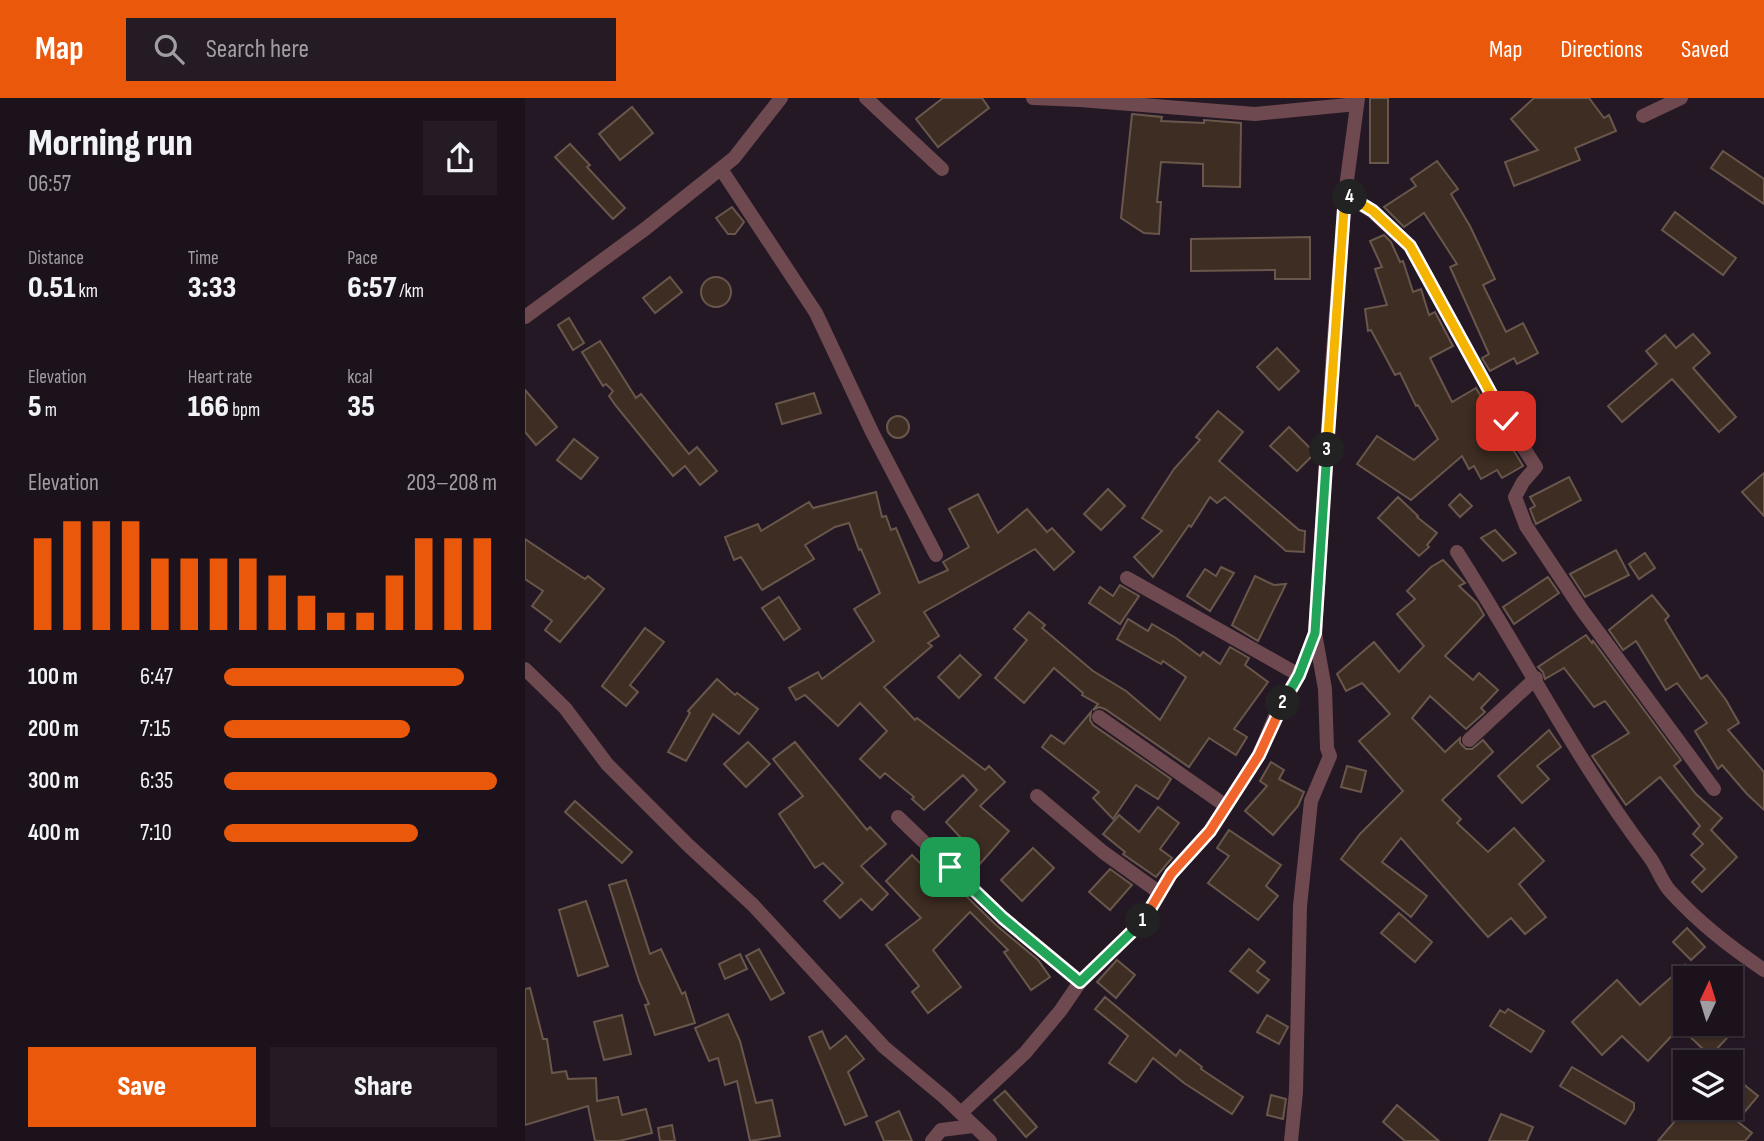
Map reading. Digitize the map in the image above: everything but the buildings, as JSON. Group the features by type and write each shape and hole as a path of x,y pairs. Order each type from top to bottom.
{"street":[{"path":"525,317 645,229 734,158 782,98"},
{"path":"866,98 942,169"},
{"path":"1033,98 1255,114 1357,101 1345,195 1315,633 1325,689 1327,748 1330,756 1311,801 1300,906 1296,1092 1291,1141"},
{"path":"1643,116 1681,98"},
{"path":"721,169 816,313 872,432 936,555"},
{"path":"1345,195 1373,211 1410,246 1506,421 1536,467 1515,497 1526,526 1582,610 1714,789"},
{"path":"1457,552 1592,776 1651,858 1668,889 1711,933 1764,970"},
{"path":"1127,578 1299,675"},
{"path":"961,1113 1025,1053 1061,1010 1080,982 1144,920 1171,874 1210,831 1259,755 1277,712 1299,675 1315,633"},
{"path":"525,669 565,708 607,764 688,846 753,905 884,1046 990,1141"},
{"path":"1469,740 1535,678"},
{"path":"1099,718 1226,806"},
{"path":"1037,796 1103,852 1160,893"},
{"path":"898,817 1003,918 1080,982"},
{"path":"932,1141 941,1130 973,1126"}],"route":[{"path":"950,867 1003,918 1080,982 1144,920 1171,874 1210,831 1259,755 1277,712 1299,675 1315,633 1345,195 1373,211 1410,246 1506,421"}]}
